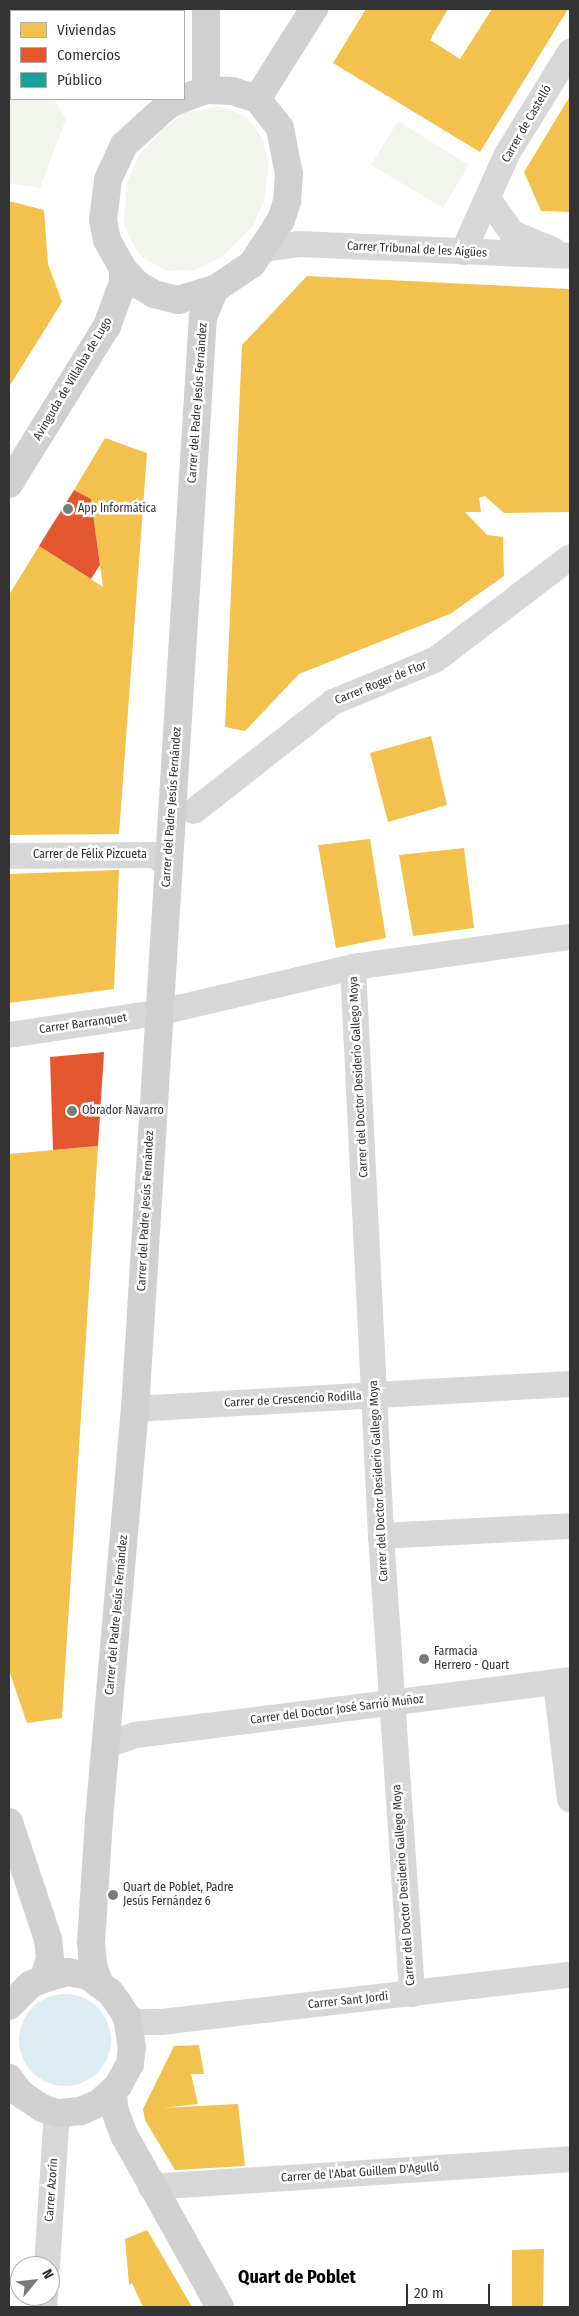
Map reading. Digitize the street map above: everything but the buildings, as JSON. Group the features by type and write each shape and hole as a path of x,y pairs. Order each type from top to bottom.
{"street":[{"path":"179,100 168,105 124,145 112,166 103,220 107,240 122,269 137,284 168,298 192,297 215,289 252,264 264,249 287,202 289,174 280,128 257,99 232,91 190,95 206,9"},
{"path":"257,99 314,9"},
{"name":"Carrer de Castelló","path":"463,252 488,200 507,154 570,52"},
{"path":"488,200 512,233 569,256"},
{"name":"Carrer Tribunal de les Aigües","path":"264,249 299,244 569,256"},
{"name":"Avinguda de Villalba de Lugo","path":"9,484 107,326 123,283 122,269"},
{"name":"Carrer del Padre Jesús Fernández","path":"100,1985 93,1965 92,1943 105,1746 135,1409 157,1014 203,317 215,289"},
{"name":"Carrer Roger de Flor","path":"194,810 333,702 435,660 570,557"},
{"name":"Carrer de Félix Pizcueta","path":"9,856 155,855 168,865"},
{"name":"Carrer Barranquet","path":"9,1035 157,1014 354,967 569,941"},
{"name":"Carrer del Doctor Desiderio Gallego Moya","path":"354,967 391,1704 412,1994"},
{"name":"Carrer de Crescencio Rodilla","path":"135,1409 570,1384"},
{"path":"382,1536 570,1526"},
{"path":"563,1681 570,1799"},
{"name":"Carrer del Doctor José Sarrió Muñoz","path":"105,1746 136,1735 563,1681"},
{"path":"9,1822 48,1939 50,1959 43,1979"},
{"path":"9,2006 30,1985 68,1972 88,1976 110,1992 127,2018 132,2047 130,2064 113,2092 69,2112"},
{"name":"Carrer Sant Jordi","path":"127,2018 138,2022 161,2022 570,1975"},
{"path":"9,2078 32,2103 69,2112 106,2127 151,2187"},
{"path":"113,2092 116,2114 151,2187 220,2307"},
{"name":"Carrer Azorín","path":"48,2256 69,2112"},
{"name":"Carrer de l'Abat Guillem D'Agulló","path":"151,2187 570,2159"}],"shaded area":[{"path":"9,9 87,9 10,10 10,100 55,100 66,119 40,188 9,183"},
{"path":"217,107 230,109 249,119 263,139 269,164 264,201 253,226 222,257 195,270 168,271 141,257 131,240 124,224 127,183 139,155 163,129 186,112"},
{"path":"398,121 469,165 443,208 371,165"},
{"path":"65,1994 83,1998 97,2008 107,2022 111,2040 107,2058 97,2072 83,2082 65,2086 47,2082 33,2072 23,2058 19,2040 23,2022 33,2008 47,1998"}],"place":[{"name":"App Informática","path":"68,509"},
{"name":"Obrador Navarro","path":"72,1111"},
{"name":"Farmacia Herrero - Quart","path":"424,1659"},
{"name":"Quart de Poblet, Padre Jesús Fernández 6","path":"113,1895"}],"district":[{"name":"Quart de Poblet","path":"297,2277"}]}
